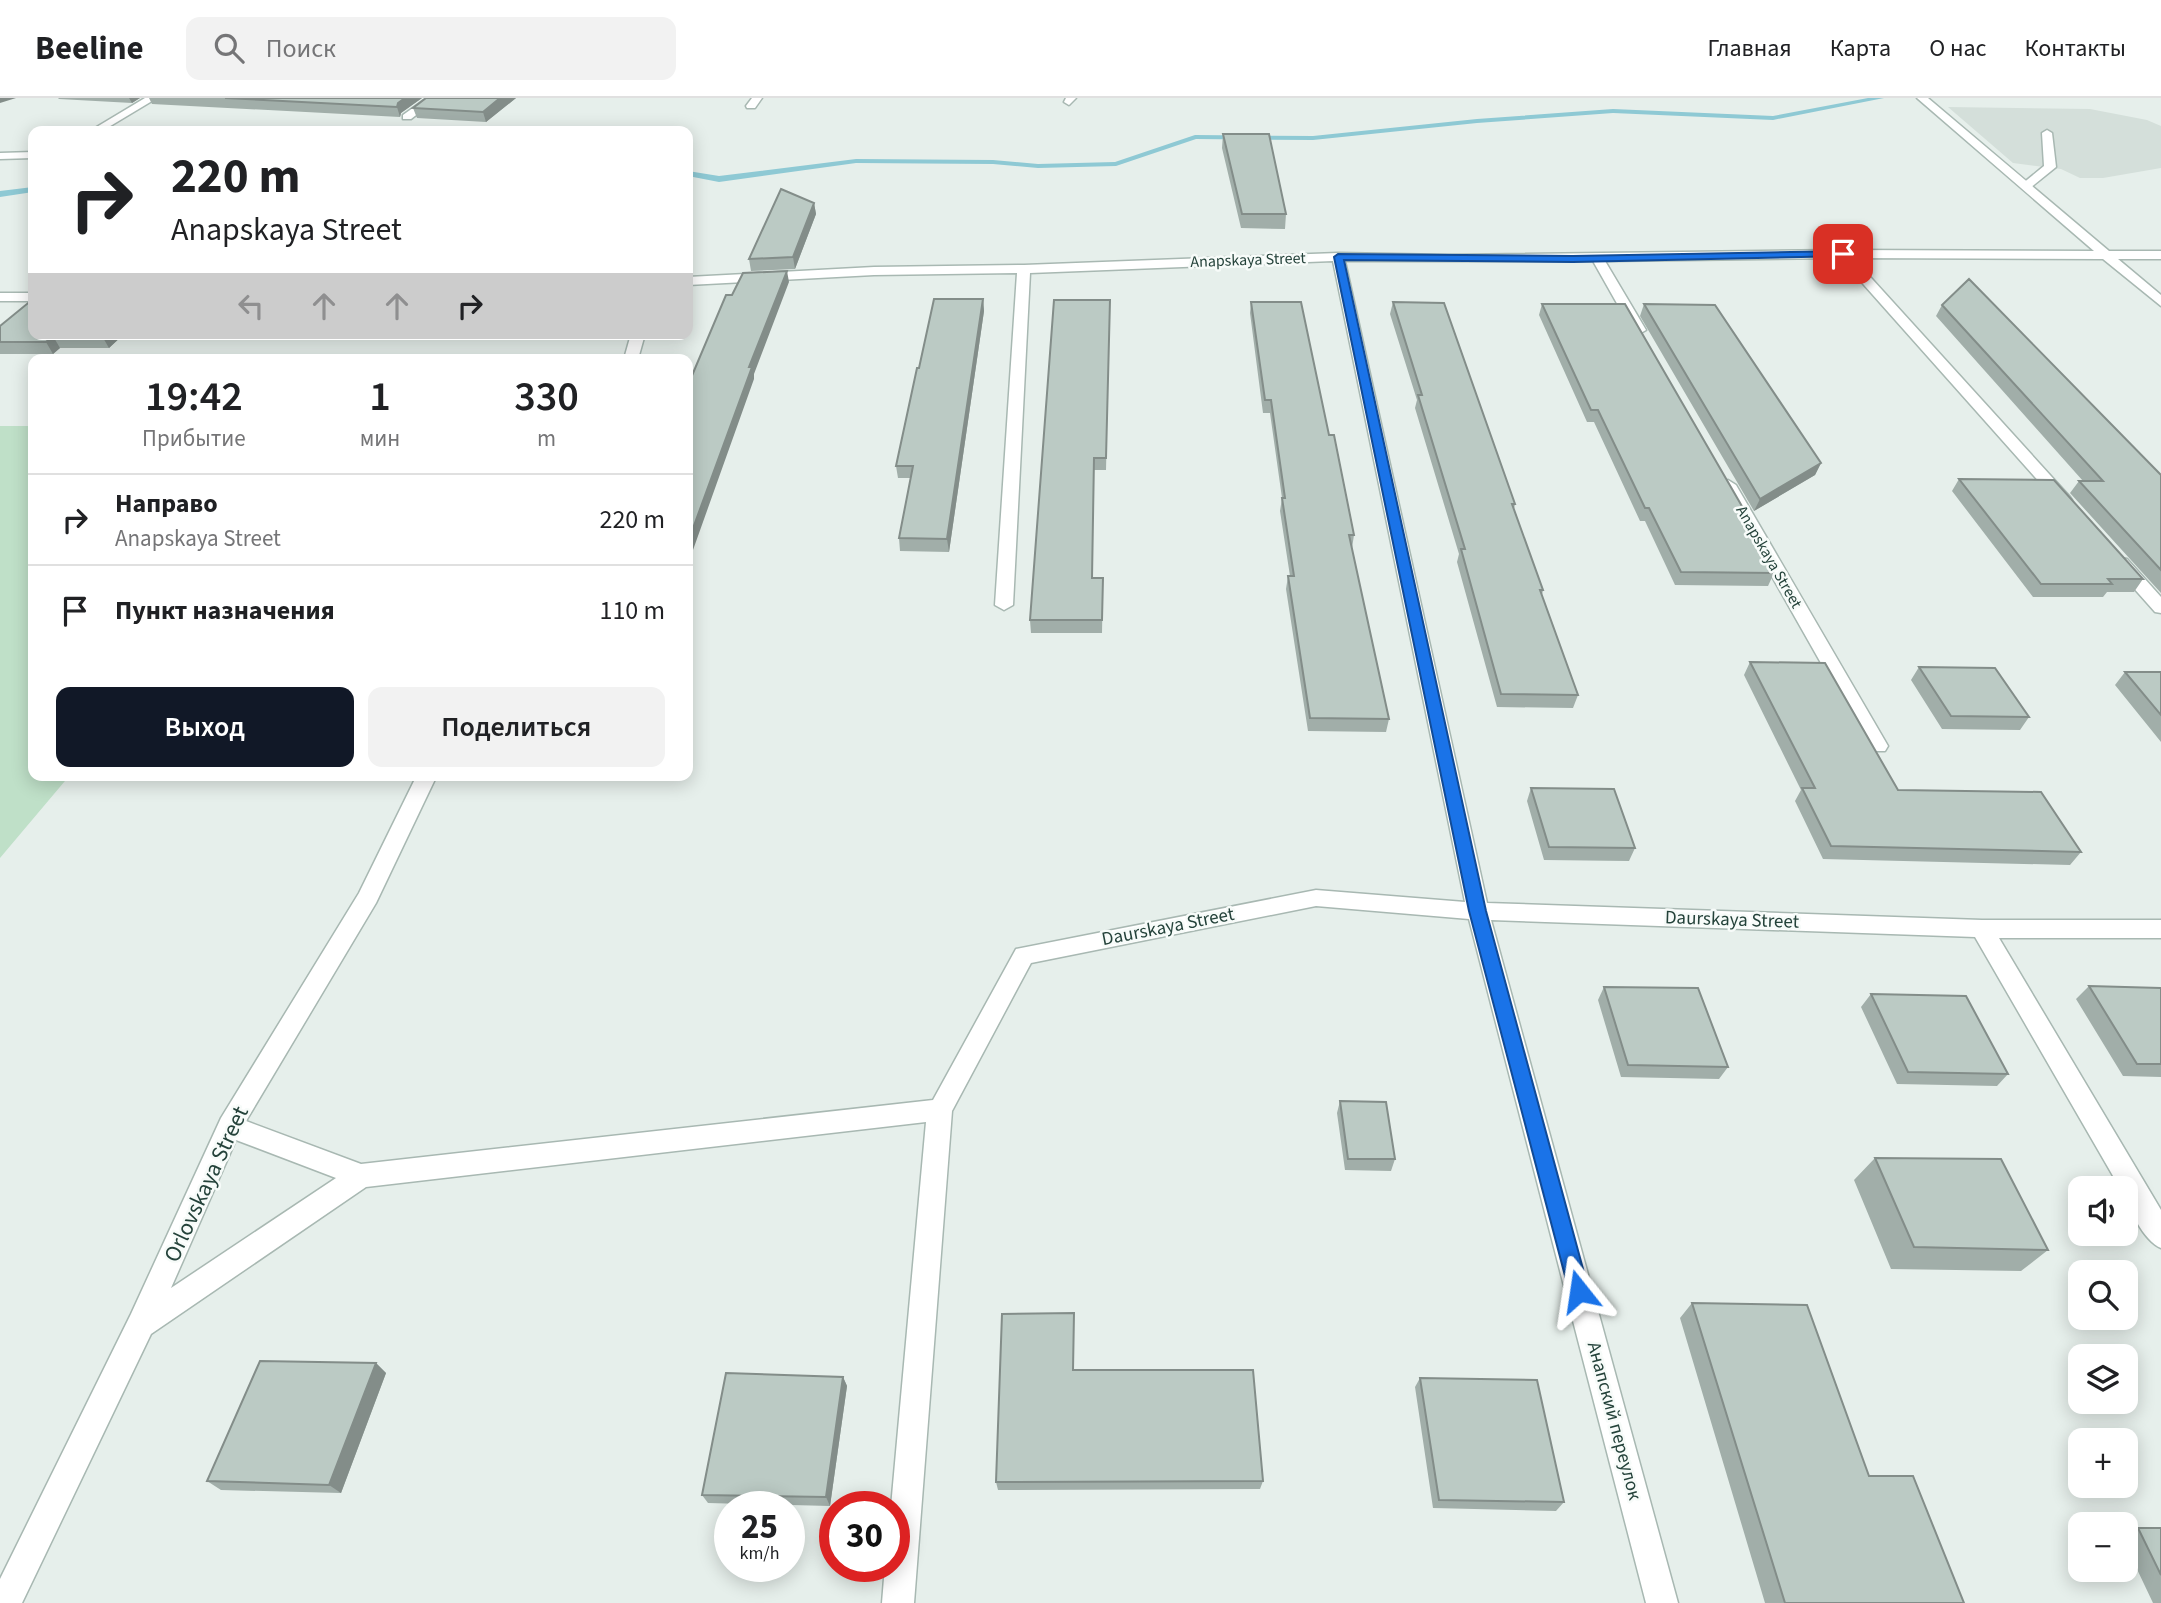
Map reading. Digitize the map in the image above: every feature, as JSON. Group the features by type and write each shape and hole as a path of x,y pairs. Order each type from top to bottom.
{"street":[{"path":"104,126 152,98"},
{"path":"407,117 433,98"},
{"path":"1922,98 2161,302"},
{"path":"2026,186 2050,167 2047,132"},
{"path":"0,156 28,155"},
{"path":"1843,254 2077,514"},
{"name":"Anapskaya Street","path":"693,281 874,271 1024,269 1338,257 1598,259 1843,254 2161,256"},
{"name":"Анапский переулок","path":"1338,257 1478,911 1662,1603"},
{"path":"1598,259 1646,342"},
{"path":"1004,605 1024,269"},
{"path":"0,297 28,297"},
{"name":"Anapskaya Street","path":"1721,473 1878,746"},
{"path":"2114,556 2161,608"},
{"name":"Orlovskaya Street","path":"5,1603 141,1324 230,1126 368,897 424,781"},
{"name":"Daurskaya Street","path":"898,1603 940,1110 1024,955 1317,898 1478,911 1982,929 2161,929"},
{"path":"1982,929 2161,1234"},
{"path":"230,1126 361,1176 940,1110"},
{"path":"141,1324 361,1176"}],"shaded area":[{"path":"1948,107 2090,109 2147,120 2161,126 2161,168 2103,178 2080,178 2061,169 2013,163"}],"green space":[{"path":"0,426 28,426 28,781 65,781 0,858"}],"building":[{"path":"225,98 405,98 397,107"},
{"path":"426,98 500,98 483,112 413,108"},
{"path":"1223,134 1269,134 1286,214 1242,214"},
{"path":"781,189 814,203 793,257 749,259"},
{"path":"787,271 749,367 752,367 693,528 693,373 726,295 732,295 743,273"},
{"path":"1969,279 2161,475 2161,570 2079,481 2103,481 1942,305"},
{"path":"934,299 983,299 947,539 899,538 913,466 896,466"},
{"path":"1054,300 1110,300 1106,458 1094,458 1092,578 1103,578 1102,620 1030,620"},
{"path":"1251,302 1301,302 1329,435 1334,435 1354,535 1349,535 1389,719 1310,718 1288,576 1294,576 1282,498 1285,498 1271,400 1265,400"},
{"path":"1393,302 1444,303 1515,504 1512,504 1543,590 1540,590 1578,695 1501,694 1461,549 1465,549"},
{"path":"28,303 28,340 48,340 0,342 0,326"},
{"path":"1542,304 1625,304 1743,508 1739,511 1774,573 1681,572 1649,508 1645,508 1598,410 1591,410"},
{"path":"1644,304 1715,305 1821,463 1760,499"},
{"path":"1959,479 2054,480 2143,579 2108,579 2112,584 2041,584"},
{"path":"1750,662 1825,663 1898,790 2041,792 2081,852 1831,846 1802,788 1815,788"},
{"path":"1919,667 1995,668 2029,717 1951,716"},
{"path":"2125,672 2161,672 2161,715"},
{"path":"1531,788 1614,789 1635,848 1549,847"},
{"path":"2089,986 2161,988 2161,1064 2137,1064"},
{"path":"1604,987 1698,988 1728,1067 1628,1065"},
{"path":"1871,994 1966,996 2008,1074 1908,1072"},
{"path":"1340,1101 1386,1102 1395,1159 1348,1159"},
{"path":"1875,1158 2001,1159 2048,1250 1914,1247"},
{"path":"1692,1303 1807,1305 1869,1476 1913,1476 1964,1603 1785,1603"},
{"path":"1074,1313 1073,1370 1253,1370 1263,1481 996,1482 1002,1314"},
{"path":"260,1361 376,1363 329,1485 207,1481"},
{"path":"726,1373 843,1377 827,1491 819,1491 819,1497 805,1497 805,1491 714,1491 714,1495 702,1495"},
{"path":"1420,1378 1537,1380 1564,1502 1439,1500"},
{"path":"2138,1528 2161,1528 2161,1575"}],"waterway":[{"path":"693,175 719,179 743,177 856,161 993,162 1038,166 1116,164 1195,137 1313,138 1477,121 1613,111 1773,118 1880,98"},
{"path":"0,194 28,191"}],"route":[{"path":"1579,1291 1478,911 1338,257 1573,259 1843,254"}]}
